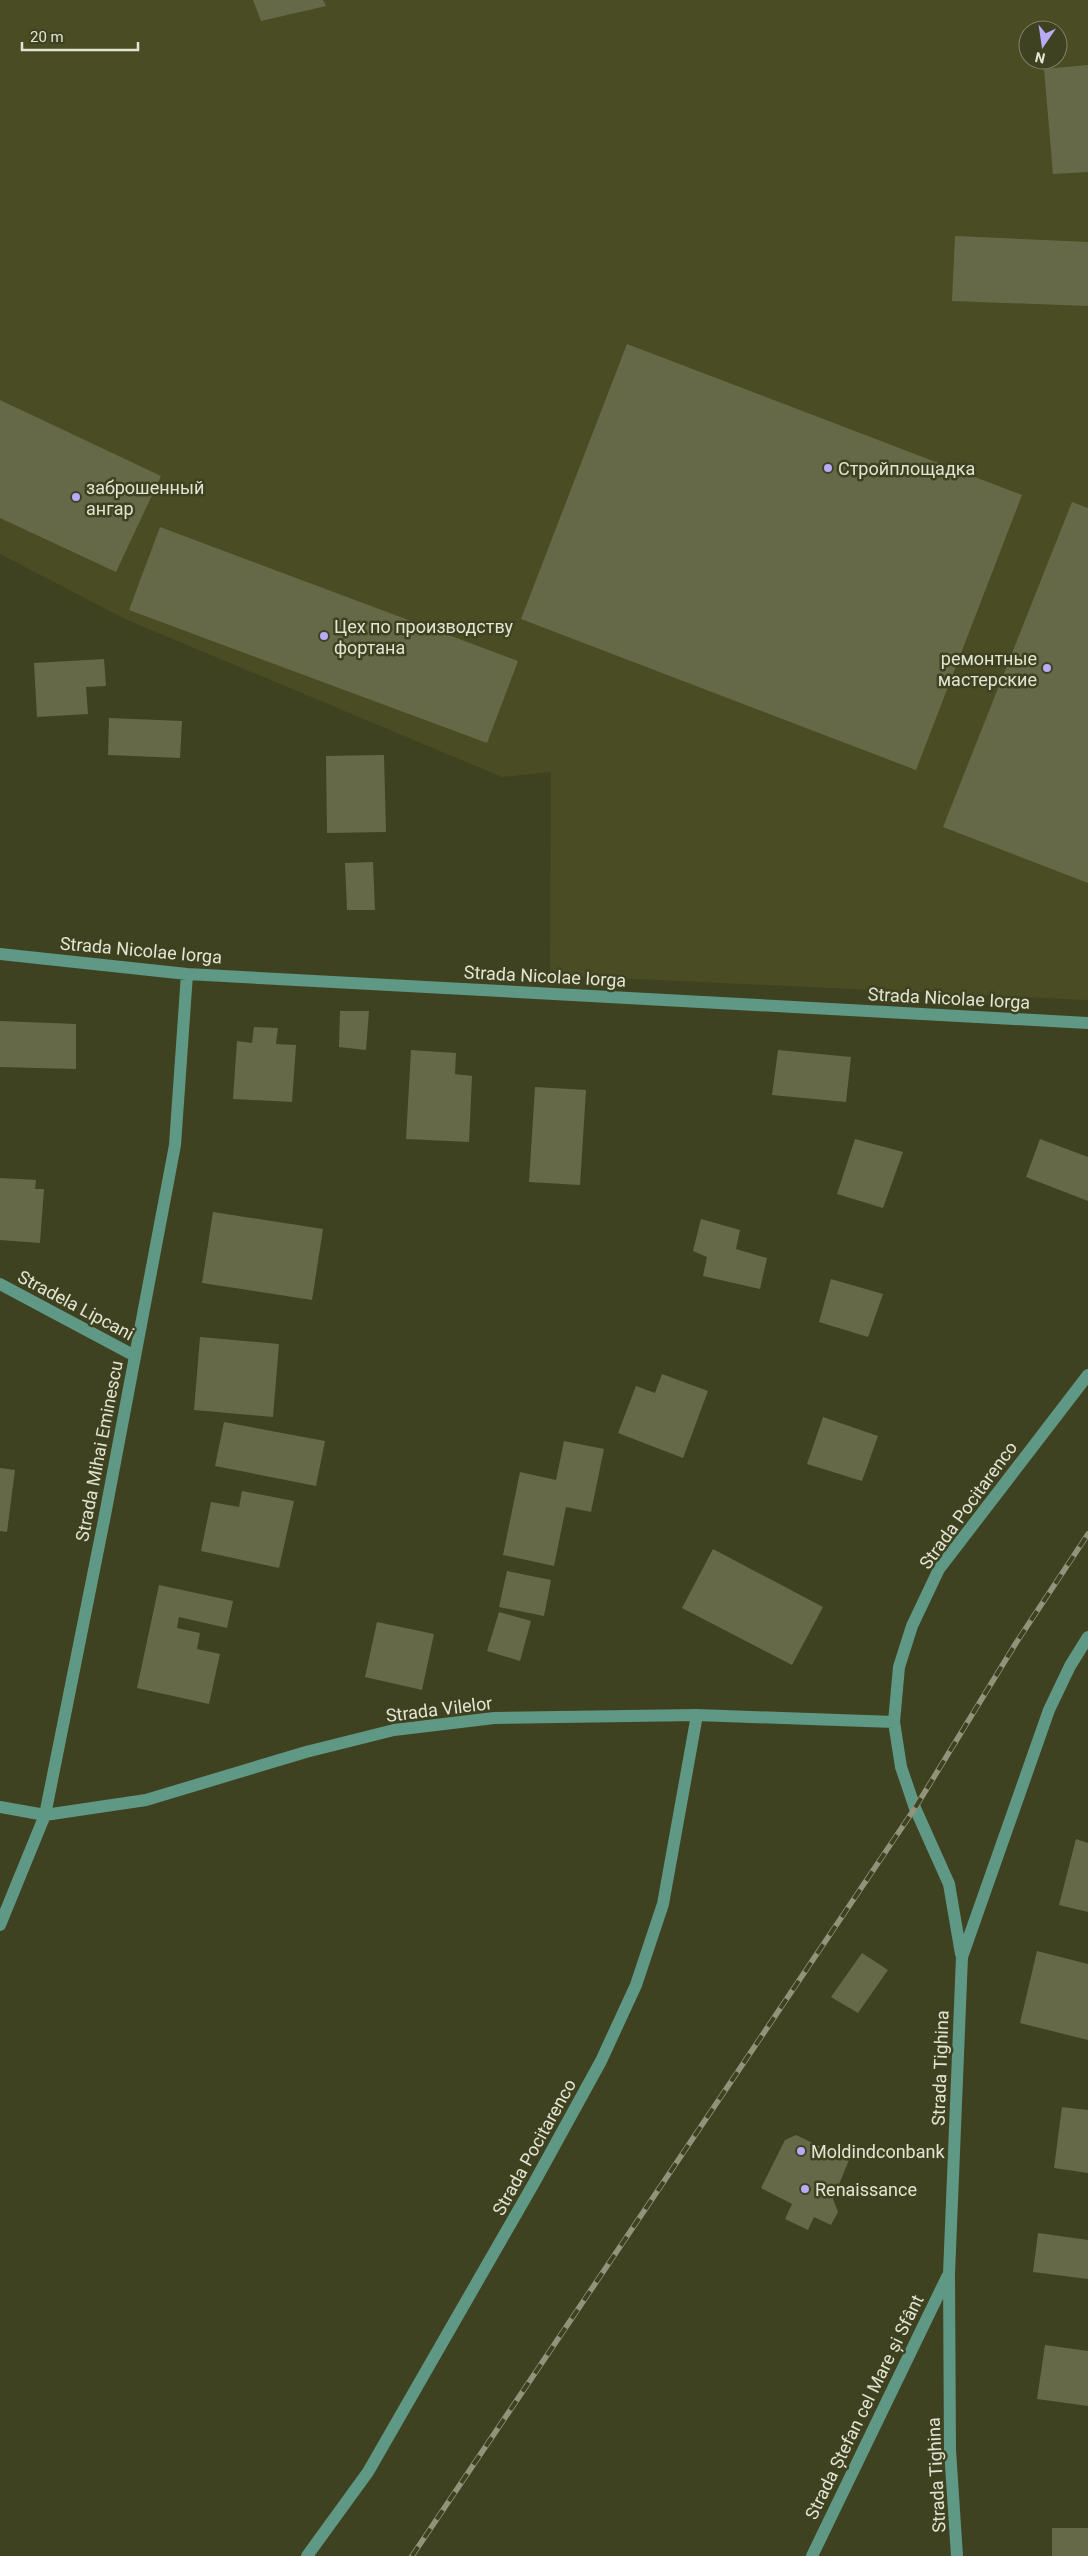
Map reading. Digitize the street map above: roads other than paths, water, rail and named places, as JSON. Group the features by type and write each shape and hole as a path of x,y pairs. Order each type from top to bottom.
{"street":[{"name":"Strada Nicolae Iorga","path":"0,954 187,974 1088,1023"},
{"name":"Strada Mihai Eminescu","path":"0,1925 45,1815 175,1145 187,974"},
{"name":"Stradela Lipcani","path":"0,1284 135,1356"},
{"name":"Strada Pocitarenco","path":"962,1957 949,1884 915,1808 901,1767 894,1722 899,1667 912,1626 939,1569 1088,1375"},
{"name":"Strada Tighina","path":"957,2556 950,2450 949,2274 962,1957 1049,1710 1070,1666 1088,1637"},
{"name":"Strada Vilelor","path":"0,1807 45,1815 146,1800 306,1752 394,1730 494,1718 697,1715 894,1722"},
{"name":"Strada Pocitarenco","path":"306,2556 368,2472 534,2184 601,2061 636,1985 663,1904 697,1715"},
{"name":"Strada Ștefan cel Mare și Sfânt","path":"812,2556 949,2274"}],"railway":[{"path":"412,2556 915,1808 1016,1643 1088,1534"}],"place":[{"name":"Стройплощадка","path":"828,468"},
{"name":"заброшенный ангар","path":"76,497"},
{"name":"Цех по производству фортана","path":"324,636"},
{"name":"ремонтные мастерские","path":"1047,668"},
{"name":"Moldindconbank","path":"801,2151"},
{"name":"Renaissance","path":"805,2189"}]}
